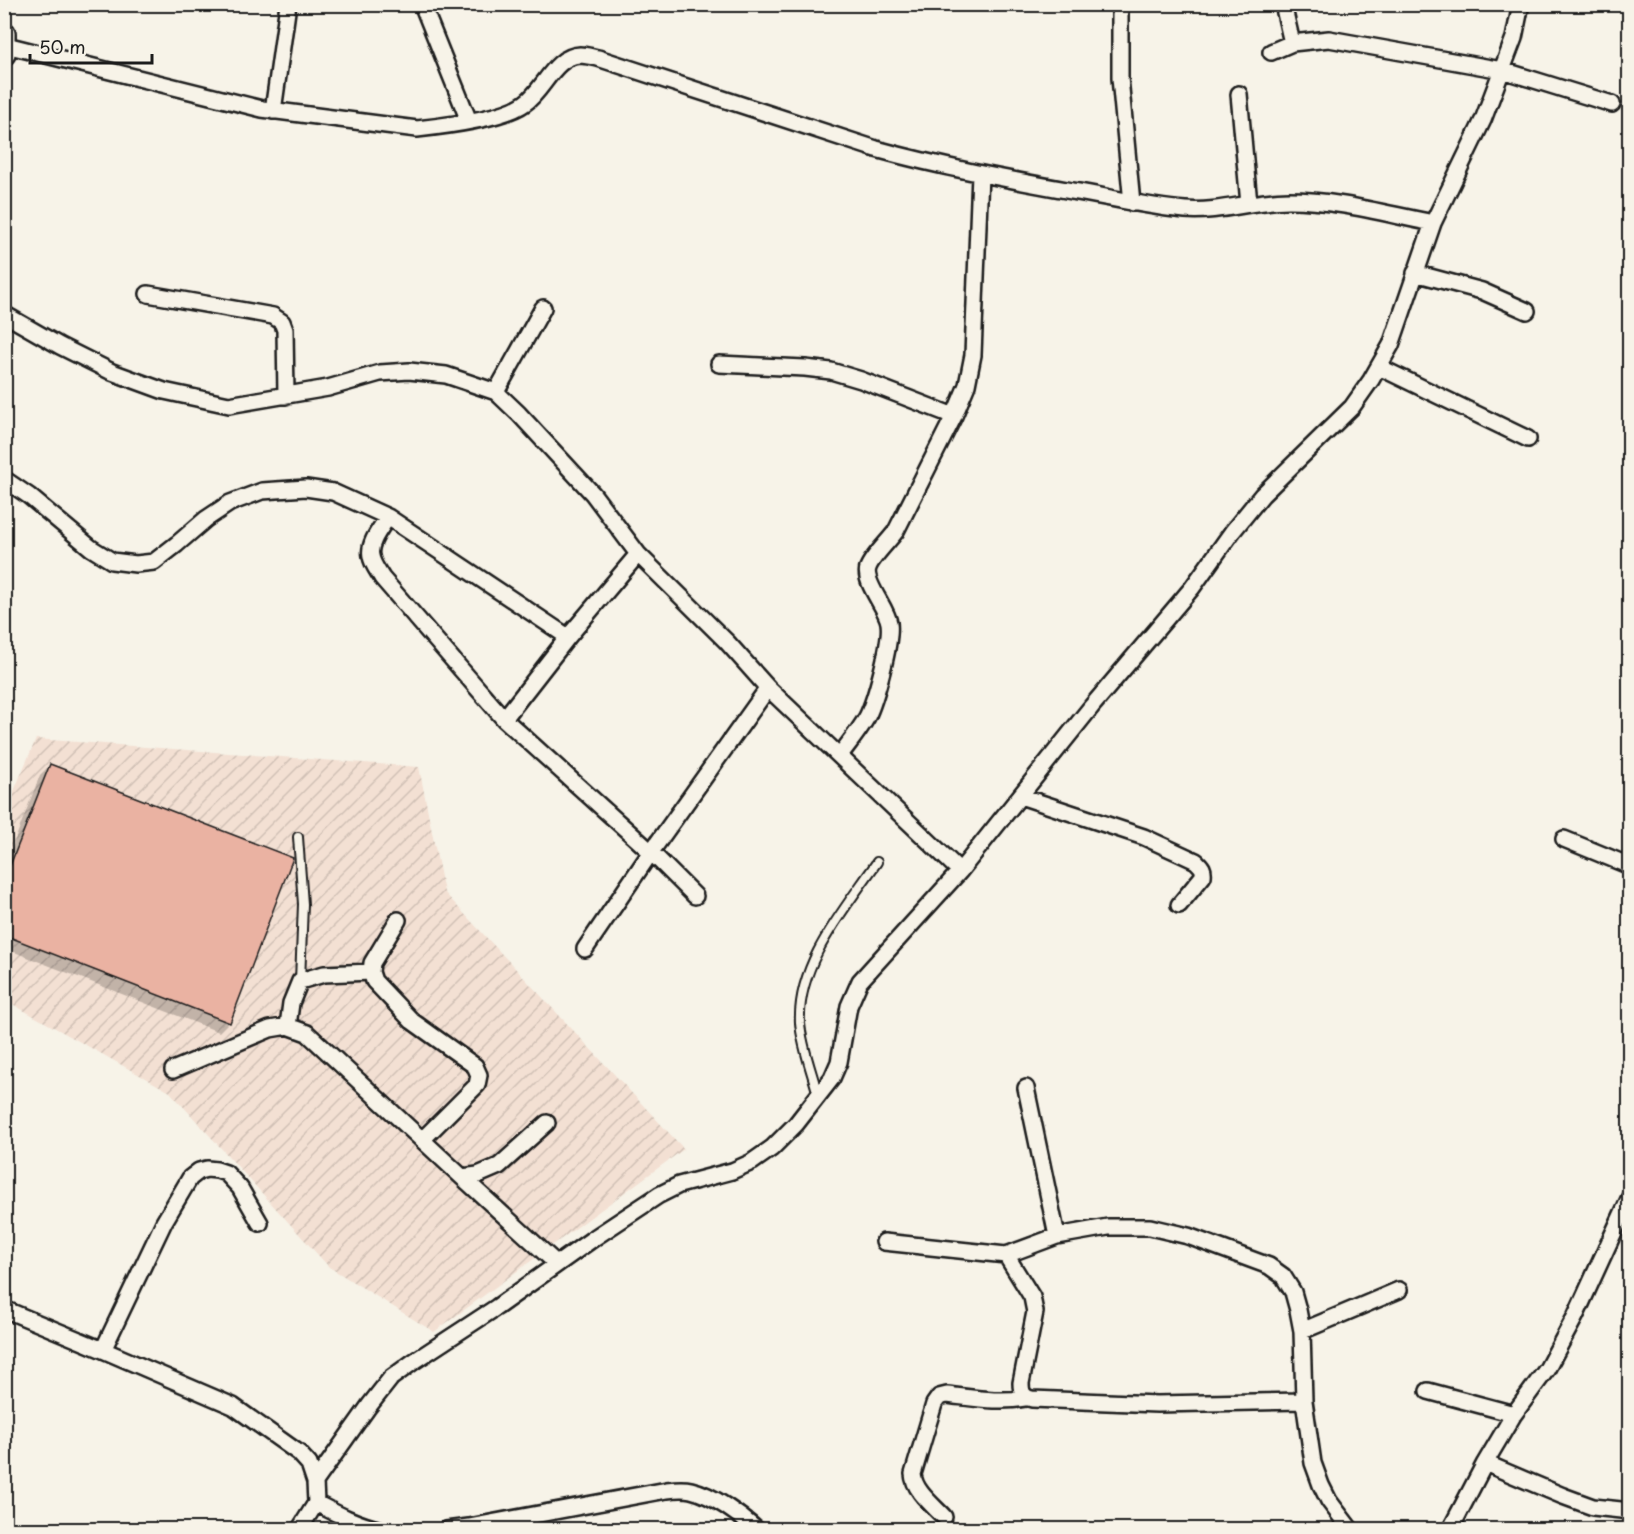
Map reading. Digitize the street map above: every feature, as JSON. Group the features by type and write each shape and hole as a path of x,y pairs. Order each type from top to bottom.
{"street":[{"path":"273,111 288,4"},
{"path":"422,4 469,121"},
{"path":"1120,4 1120,78 1132,203"},
{"path":"1283,4 1292,43"},
{"path":"315,1482 391,1378 659,1195 679,1185 732,1171 752,1162 772,1148 796,1124 832,1078 839,1062 849,1006 860,981 960,871 1092,706 1192,588 1262,495 1352,407 1371,380 1391,345 1433,222 1483,120 1514,38 1521,4"},
{"path":"1271,52 1292,43 1329,39 1502,70 1612,104"},
{"path":"5,44 251,107 417,129 469,121 506,112 525,104 540,90 560,63 578,55 598,58 876,149 920,162 980,174 1132,203 1187,211 1286,200 1311,201 1433,222"},
{"path":"1239,94 1249,204"},
{"path":"840,755 867,717 872,705 890,635 885,610 868,579 867,570 871,561 896,531 954,416 967,385 973,355 980,174"},
{"path":"1416,273 1482,291 1527,311"},
{"path":"148,294 273,316 282,321 285,330 286,396"},
{"path":"496,392 543,308"},
{"path":"4,314 112,372 164,391 229,405 328,388 380,373 409,371 446,375 496,392 592,494 638,554 727,642 768,688 960,871"},
{"path":"719,364 831,371 861,380 954,416"},
{"path":"1379,367 1528,439"},
{"path":"4,478 98,552 112,561 136,564 154,561 206,519 230,503 262,491 306,488 333,492 388,517 568,637"},
{"path":"388,517 372,545 370,555 382,578 504,719 651,852 695,896"},
{"path":"504,719 568,637 638,554"},
{"path":"585,949 768,688"},
{"path":"1020,796 1144,837 1196,861 1202,866 1203,876 1179,905"},
{"path":"1564,839 1629,866"},
{"path":"398,920 372,963 370,972 374,981 412,1021 475,1066 479,1075 477,1085 422,1140"},
{"path":"288,1026 291,1003 300,981 324,974 370,972"},
{"path":"173,1070 270,1029 288,1026 307,1033 557,1264"},
{"path":"1026,1088 1057,1236"},
{"path":"462,1177 478,1175 499,1167 547,1123"},
{"path":"104,1350 164,1222 190,1178 207,1169 226,1173 240,1188 260,1223"},
{"path":"1450,1530 1485,1462 1514,1414 1547,1369 1575,1317 1629,1197"},
{"path":"884,1242 1006,1255 1057,1236 1108,1227 1150,1227 1188,1236 1269,1266 1283,1276 1293,1292 1302,1331 1304,1401 1313,1463 1329,1501 1351,1530"},
{"path":"1006,1255 1032,1297 1035,1312 1021,1383 1026,1398"},
{"path":"1302,1331 1399,1290"},
{"path":"5,1312 104,1350 233,1406 299,1453 309,1464 315,1482 316,1503 299,1530"},
{"path":"1428,1391 1514,1414"},
{"path":"944,1517 913,1481 913,1474 934,1404 939,1397 947,1395 998,1401 1026,1398 1157,1404 1304,1401"},
{"path":"1485,1462 1593,1507 1629,1511"},
{"path":"446,1530 683,1489 703,1494 746,1519 757,1530"},
{"path":"316,1503 344,1518 382,1530"}],"lane":[{"path":"298,837 303,904 300,981"},
{"path":"818,1095 800,1024 800,1006 809,971 824,940 878,862"}],"shaded area":[{"path":"36,739 419,767 444,892 684,1149 434,1332 329,1267 170,1092 5,1000 5,812"}],"building":[{"path":"50,764 293,858 230,1023 4,935 4,881"}]}
